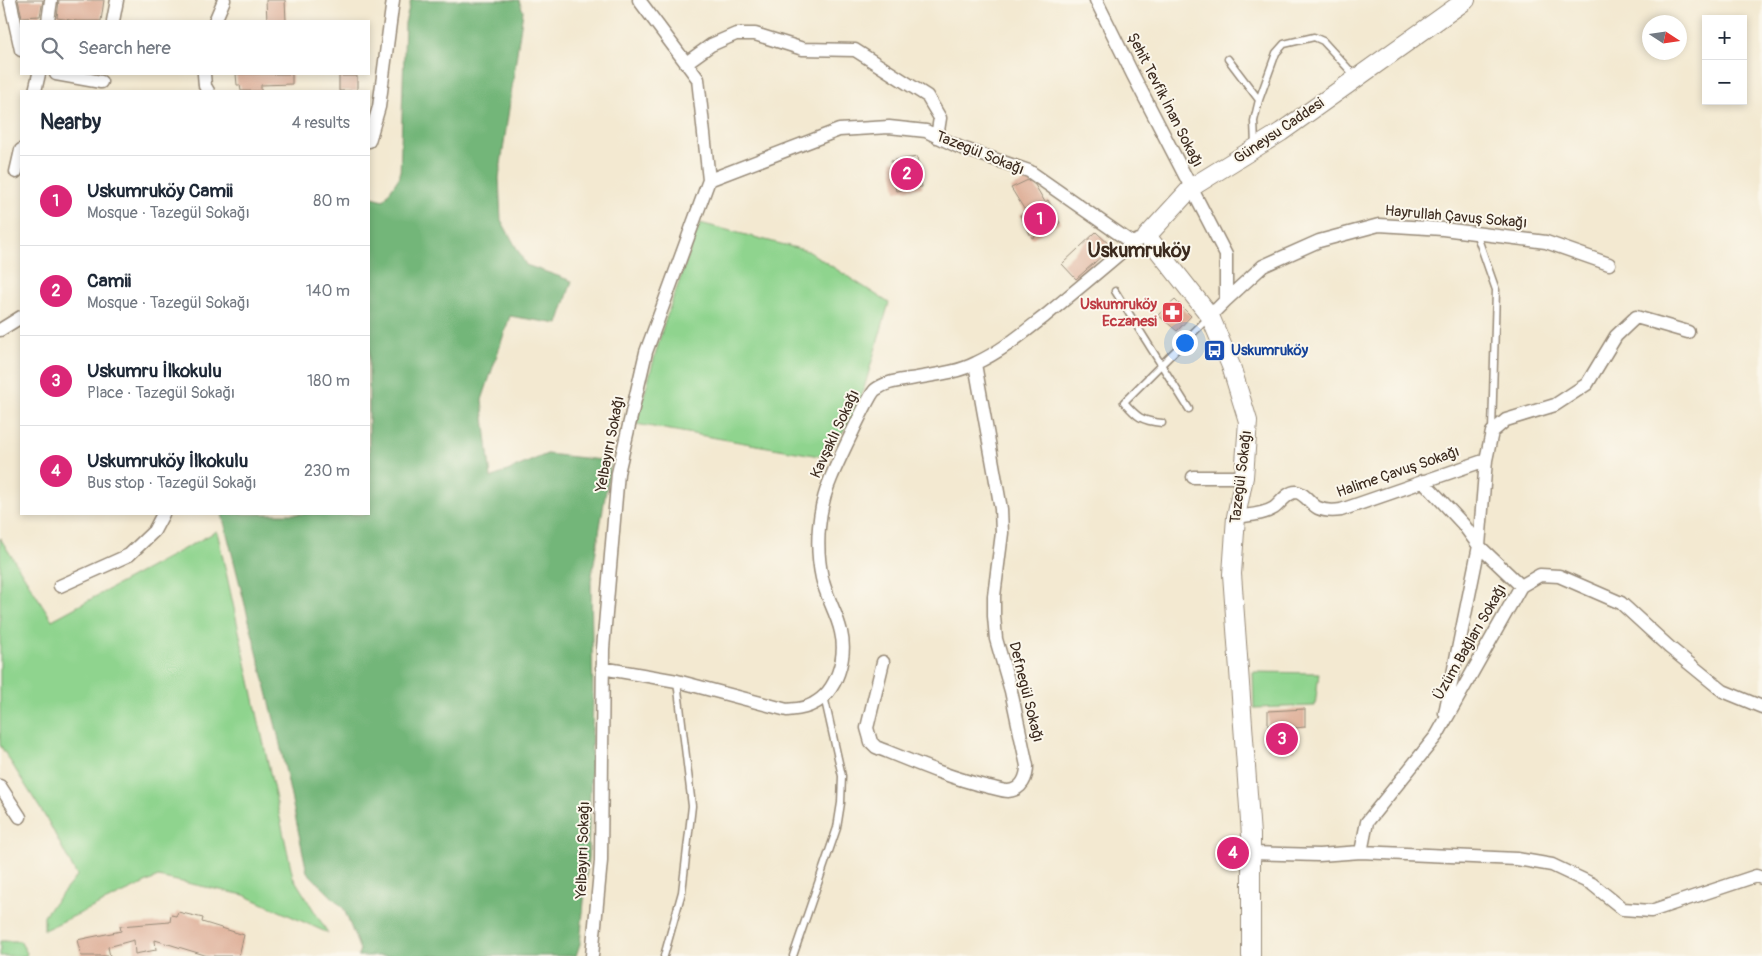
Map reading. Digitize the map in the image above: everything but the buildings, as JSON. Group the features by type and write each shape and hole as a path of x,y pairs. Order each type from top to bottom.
{"street":[{"path":"10,0 20,45"},
{"path":"48,20 51,0"},
{"path":"113,20 117,0"},
{"path":"215,20 224,0"},
{"path":"370,138 379,107 393,0"},
{"name":"Yelbayırı Sokağı","path":"592,956 601,861 602,650 618,473 646,352 710,180 698,79 639,0"},
{"name":"Şehit Tevfik İnan Sokağı","path":"1096,0 1226,255 1226,300"},
{"name":"Güneysu Caddesi","path":"1139,239 1192,187 1281,132 1466,0"},
{"path":"686,63 711,45 736,34 755,34 802,49 855,50 927,96 940,118 937,137"},
{"path":"35,90 39,75"},
{"path":"62,75 101,82"},
{"path":"204,75 208,90"},
{"name":"Tazegül Sokağı","path":"710,180 839,130 888,127 926,131 959,147 1029,171 1139,239 1210,316 1231,366 1248,421 1244,477 1236,517 1232,574 1251,853 1251,956"},
{"path":"16,172 20,154"},
{"name":"Hayrullah Çavuş Sokağı","path":"1210,316 1263,266 1327,239 1379,225 1476,233 1546,242 1609,264"},
{"name":"Kavşaklı Sokağı","path":"602,668 677,681 787,710 800,709 813,704 824,696 834,682 842,654 841,630 822,580 820,520 830,478 873,391 888,383 945,373 975,364 1011,343 1139,239"},
{"path":"1442,726 1480,546 1486,460 1492,432 1506,420 1555,405 1587,384 1616,336 1636,317 1688,332"},
{"path":"0,330 20,318"},
{"name":"Defnegül Sokağı","path":"883,662 867,728 871,742 876,747 932,770 973,783 1009,791 1021,785 1027,774 1027,766 1011,691 996,639 994,616 994,596 1002,533 1001,509 975,364"},
{"name":"Halime Çavuş Sokağı","path":"1236,517 1259,514 1273,509 1295,492 1301,494 1318,508 1341,510 1486,460"},
{"path":"1193,477 1244,477"},
{"path":"1423,481 1463,524 1480,546 1521,586"},
{"path":"60,586 129,555 154,531 162,515"},
{"name":"Üzüm Bağları Sokağı","path":"1361,852 1367,822 1437,735 1521,586 1540,575 1559,576 1620,603 1669,647 1723,691 1762,707"},
{"path":"0,786 20,817"},
{"path":"1251,853 1319,855 1361,852 1517,858 1552,865 1592,884 1623,909 1651,911 1756,876 1762,878"}],"lane":[{"path":"1255,147 1254,121 1259,100 1276,53 1284,44 1314,37 1324,41 1357,78"},
{"path":"1228,59 1259,100"},
{"path":"1476,233 1496,290 1492,432"},
{"path":"1115,291 1162,364 1188,409"},
{"path":"1162,423 1146,421 1134,413 1124,402 1210,316"},
{"path":"664,956 682,892 692,806 677,681"},
{"path":"793,956 840,816 842,776 824,696"}],"green space":[{"path":"411,0 519,0 523,11 499,178 501,220 526,265 572,281 558,324 510,316 482,400 491,478 547,454 611,461 591,581 593,700 588,858 580,944 576,956 358,956 360,950 344,909 307,872 278,735 222,515 370,515 370,196 384,200 400,176 405,23"},
{"path":"700,223 808,251 889,303 857,412 825,457 636,424 663,327"},
{"path":"217,531 293,877 328,933 244,895 158,877 44,930 44,915 77,876 48,821 0,745 0,538 52,620"},
{"path":"1253,672 1319,673 1315,706 1254,708"},
{"path":"0,941 20,941 27,953 26,956 0,956"}],"place":[{"name":"Camii","path":"907,174"},
{"name":"Uskumruköy Camii","path":"1040,219"},
{"name":"Uskumruköy Eczanesi","path":"1173,313"},
{"name":"Uskumruköy","path":"1215,350"},
{"name":"Uskumru İlkokulu","path":"1282,739"},
{"name":"Uskumruköy İlkokulu","path":"1233,853"}],"district":[{"name":"Uskumruköy","path":"1139,250"}]}
